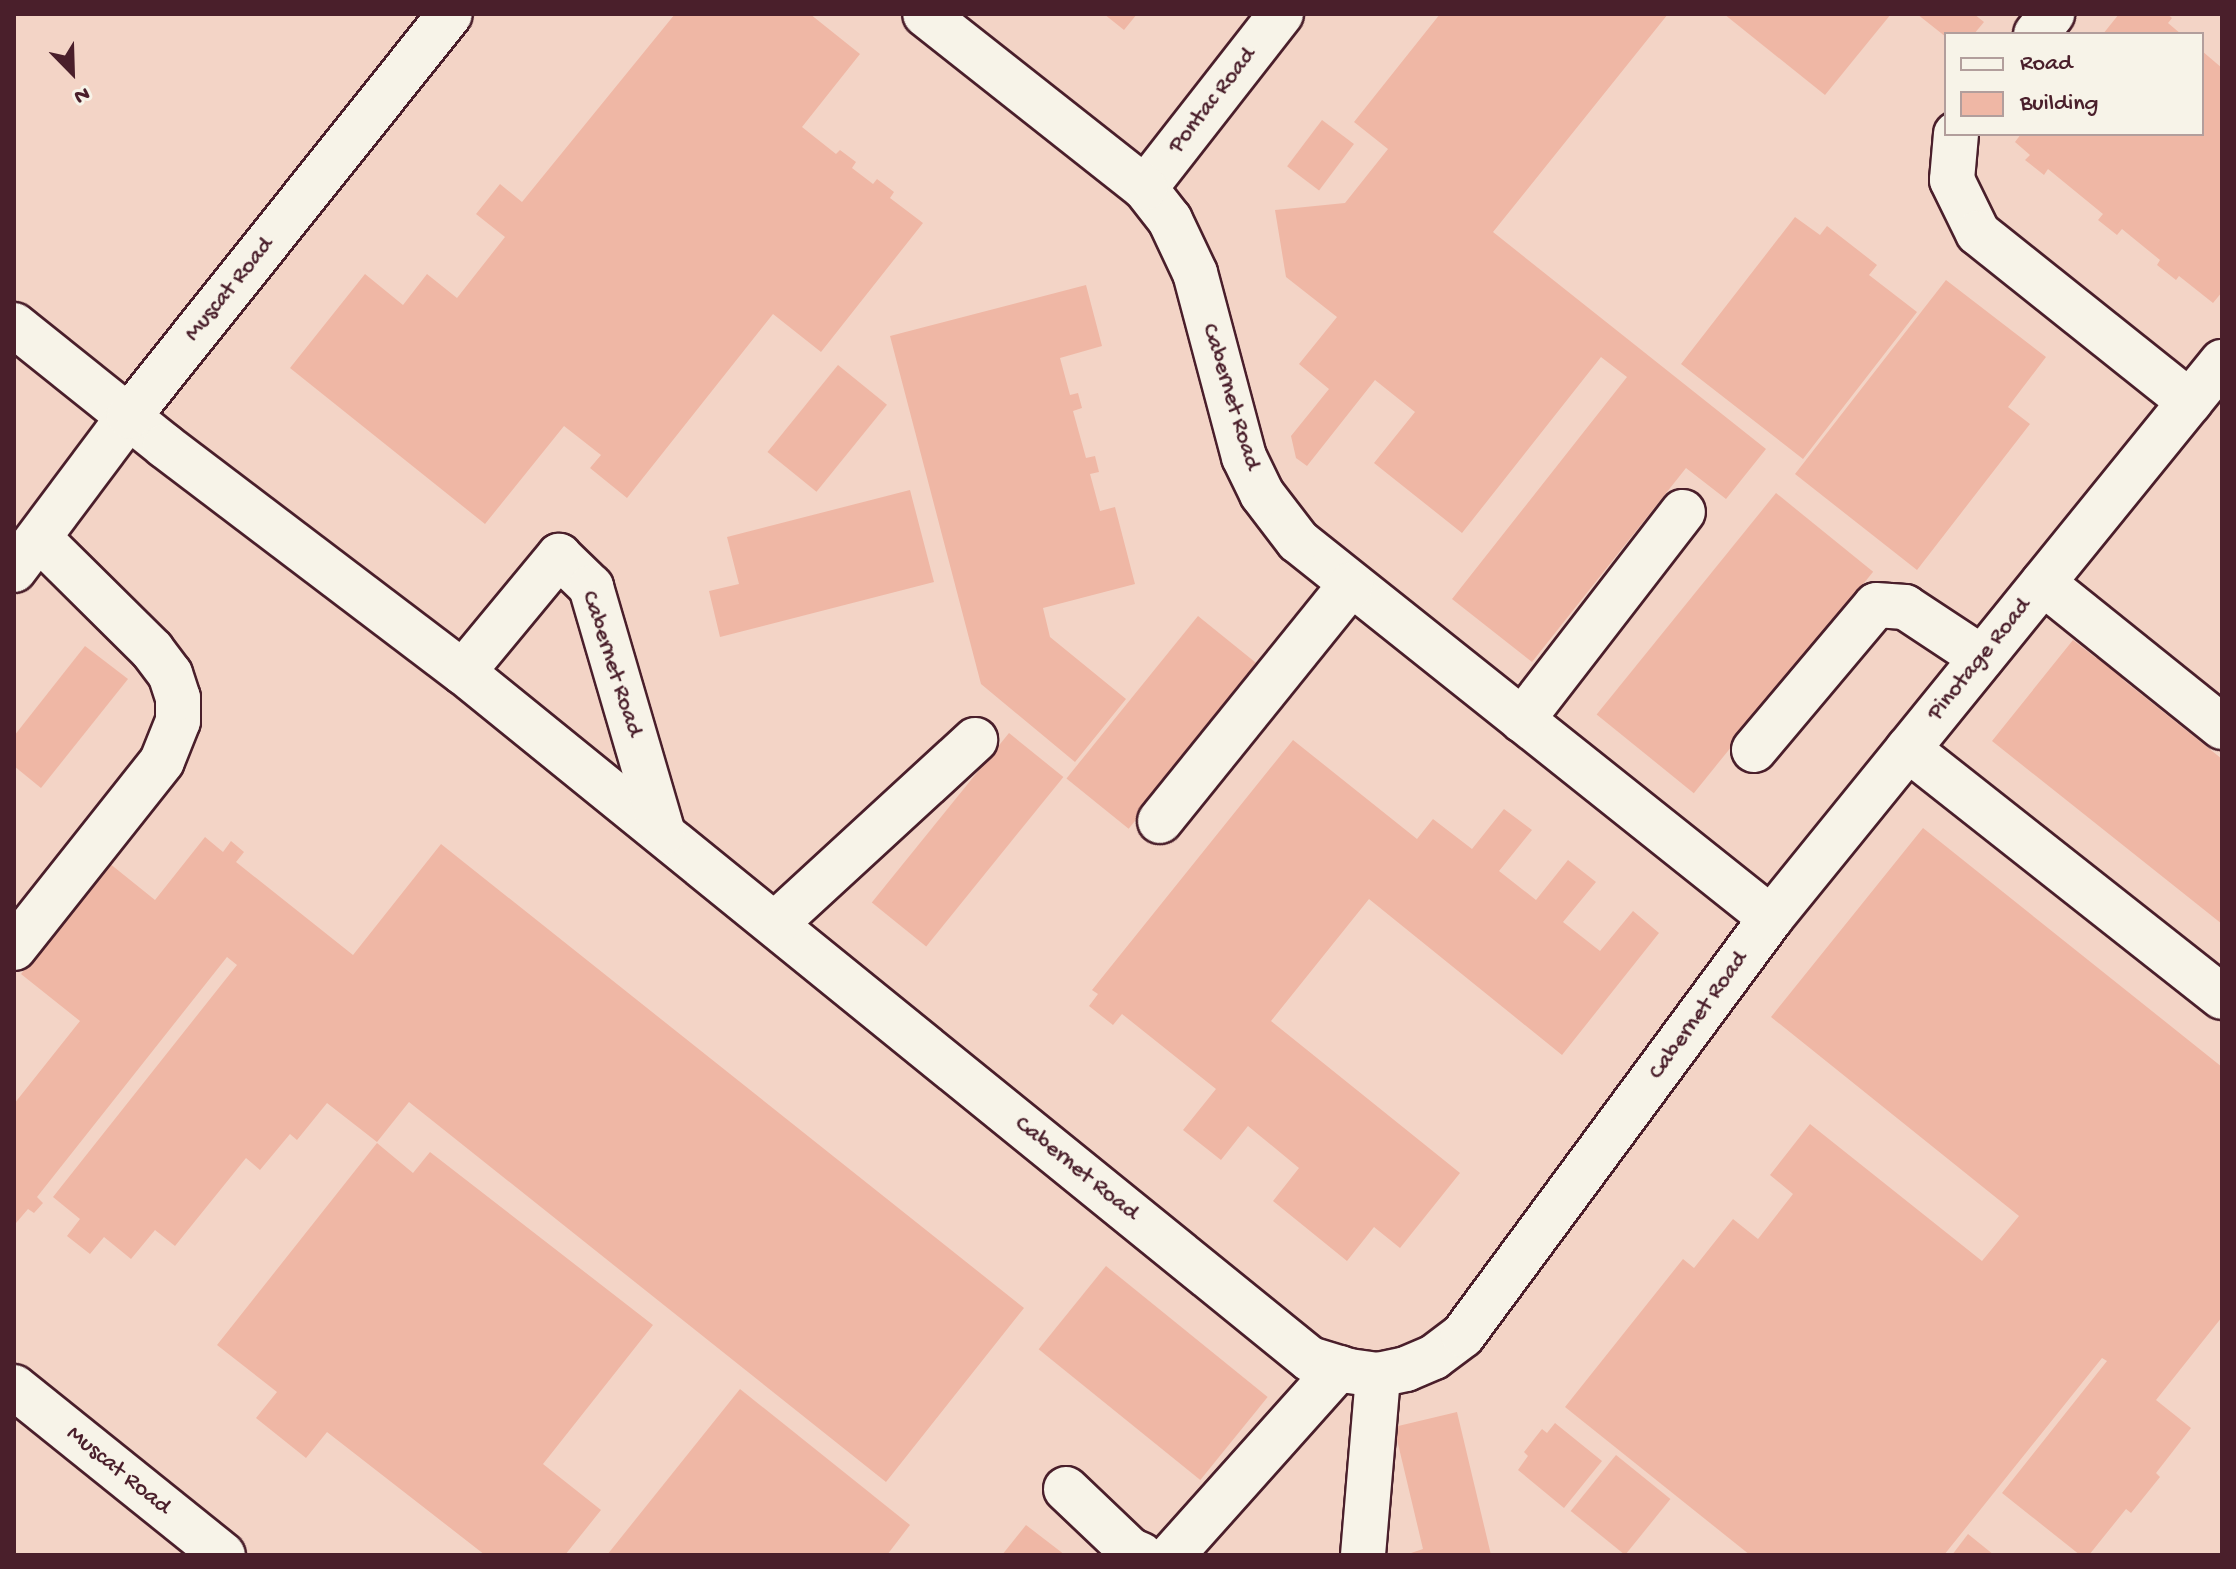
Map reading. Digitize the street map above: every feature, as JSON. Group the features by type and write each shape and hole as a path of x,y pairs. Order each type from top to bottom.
{"street":[{"name":"Muscat Road","path":"26,554 129,416 450,14"},
{"name":"Cabernet Road","path":"14,325 463,672 1310,1359 1358,1372 1406,1369 1434,1357 1463,1335 1771,918 1298,541 1262,494 1244,457 1195,273 1170,220 1145,188 925,14"},
{"name":"Pontac Road","path":"1145,188 1281,14"},
{"path":"2038,32 2052,14"},
{"path":"1956,136 1952,180 1978,233 2190,402"},
{"name":"Pinotage Road","path":"1771,918 2222,362"},
{"path":"1522,720 1683,512"},
{"path":"14,948 162,761 178,721 178,698 170,674 152,650 26,554"},
{"name":"Cabernet Road","path":"463,672 559,556 591,587 663,833"},
{"path":"2043,583 2222,727"},
{"path":"1160,821 1351,584"},
{"path":"1754,750 1876,605 1905,607 1982,658"},
{"path":"775,924 975,740"},
{"path":"1908,749 2222,997"},
{"path":"1172,1555 1358,1372"},
{"path":"1358,1372 1363,1555"},
{"name":"Muscat Road","path":"14,1387 223,1555"},
{"path":"1066,1489 1130,1550 1141,1555"}],"shaded area":[{"path":"14,14 2222,14 2222,1555 14,1555"}],"building":[{"path":"675,14 810,14 860,54 802,127 836,154 840,150 856,162 852,168 873,184 877,179 894,192 890,198 923,223 821,352 773,314 627,498 590,468 601,455 564,426 485,524 290,368 365,274 403,305 427,274 457,298 505,237 476,214 500,184 522,202"},
{"path":"1104,14 1137,14 1124,30"},
{"path":"1440,14 1668,14 1493,232 1766,449 1726,499 1686,468 1532,662 1452,599 1627,377 1601,357 1462,533 1374,463 1415,412 1375,380 1307,466 1296,458 1291,436 1329,389 1299,364 1337,317 1286,277 1275,210 1345,203 1388,149 1354,122"},
{"path":"1724,14 1891,14 1825,95"},
{"path":"1917,14 1974,14 1984,22 1976,32 1944,32 1944,35"},
{"path":"2119,14 2167,14 2172,18 2168,23 2179,32 2105,32"},
{"path":"2204,53 2222,68 2222,292 2213,303 2179,276 2176,280 2157,265 2160,260 2122,229 2117,235 2098,220 2103,214 2048,169 2044,175 2025,160 2030,155 2015,142 2020,136 2204,136"},
{"path":"1322,120 1354,144 1319,190 1287,166"},
{"path":"1795,217 1820,235 1827,226 1877,265 1869,275 1917,312 1803,459 1681,364"},
{"path":"1946,280 2046,357 2008,407 2030,424 1917,570 1795,474"},
{"path":"1086,285 1102,346 1060,358 1070,395 1078,393 1082,408 1073,411 1086,458 1095,456 1099,472 1090,474 1100,511 1115,507 1135,584 1043,608 1050,637 1126,699 1075,762 981,684 890,336"},
{"path":"838,365 887,405 816,492 768,452"},
{"path":"910,490 934,582 720,637 709,591 739,584 727,537"},
{"path":"1776,493 1873,572 1694,793 1597,714"},
{"path":"1198,616 1260,666 1129,829 1066,778"},
{"path":"2073,640 2096,658 2099,654 2125,675 2122,679 2222,759 2222,924 1992,741"},
{"path":"85,646 128,679 41,788 14,766 14,736"},
{"path":"1009,733 1063,777 926,946 872,902"},
{"path":"1293,740 1417,839 1433,819 1472,849 1504,809 1532,830 1499,871 1536,900 1568,860 1596,882 1563,922 1600,951 1633,911 1659,933 1562,1055 1369,899 1271,1021 1460,1173 1400,1248 1374,1227 1347,1261 1273,1201 1299,1168 1248,1126 1221,1160 1183,1130 1216,1089 1122,1014 1113,1025 1089,1006 1098,994 1092,990"},
{"path":"1923,828 2222,1067 2222,1317 2156,1400 2191,1428 2156,1473 2160,1477 2131,1513 2126,1509 2089,1555 2080,1555 2002,1493 2107,1361 2102,1358 1944,1555 1750,1555 1565,1407 1683,1259 1694,1268 1733,1219 1758,1239 1793,1194 1770,1175 1810,1124 1982,1261 2019,1216 1771,1017"},
{"path":"205,837 223,852 231,841 244,852 236,862 353,955 441,844 1024,1308 886,1482 409,1102 377,1142 327,1103 297,1140 290,1134 260,1170 246,1158 175,1246 155,1230 131,1259 104,1237 90,1254 67,1236 80,1219 53,1197 237,965 227,957 37,1197 43,1203 34,1213 28,1209 16,1223 14,1104 80,1021 21,974 109,863 155,900"},
{"path":"377,1143 413,1173 430,1152 653,1325 543,1464 601,1510 565,1555 485,1555 327,1432 306,1458 256,1418 277,1392 217,1345"},
{"path":"1106,1266 1268,1397 1200,1480 1039,1349"},
{"path":"740,1389 910,1525 887,1555 607,1555"},
{"path":"1457,1412 1491,1555 1405,1555 1423,1549 1394,1427"},
{"path":"1555,1423 1602,1461 1564,1508 1518,1470 1528,1456 1524,1452 1542,1429 1547,1433"},
{"path":"1616,1455 1670,1499 1625,1555 1571,1511"},
{"path":"1026,1525 1065,1555 1002,1555"},
{"path":"1968,1534 1994,1555 1952,1555"}]}
